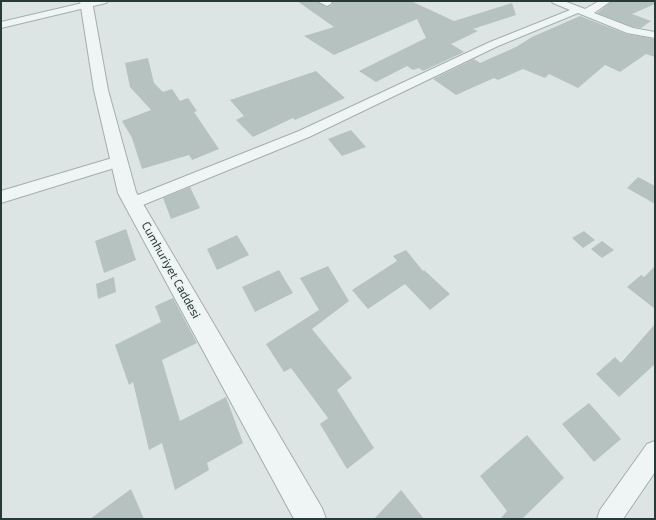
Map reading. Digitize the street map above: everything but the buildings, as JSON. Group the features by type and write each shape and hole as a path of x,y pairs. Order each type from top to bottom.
{"street":[{"path":"556,1 631,31 655,35"},
{"path":"133,203 304,134 494,44 606,1"},
{"path":"1,25 92,2"},
{"name":"Cumhuriyet Caddesi","path":"92,2 101,90 126,192 311,519"},
{"path":"1,197 118,161"},
{"path":"609,519 655,452"}]}
